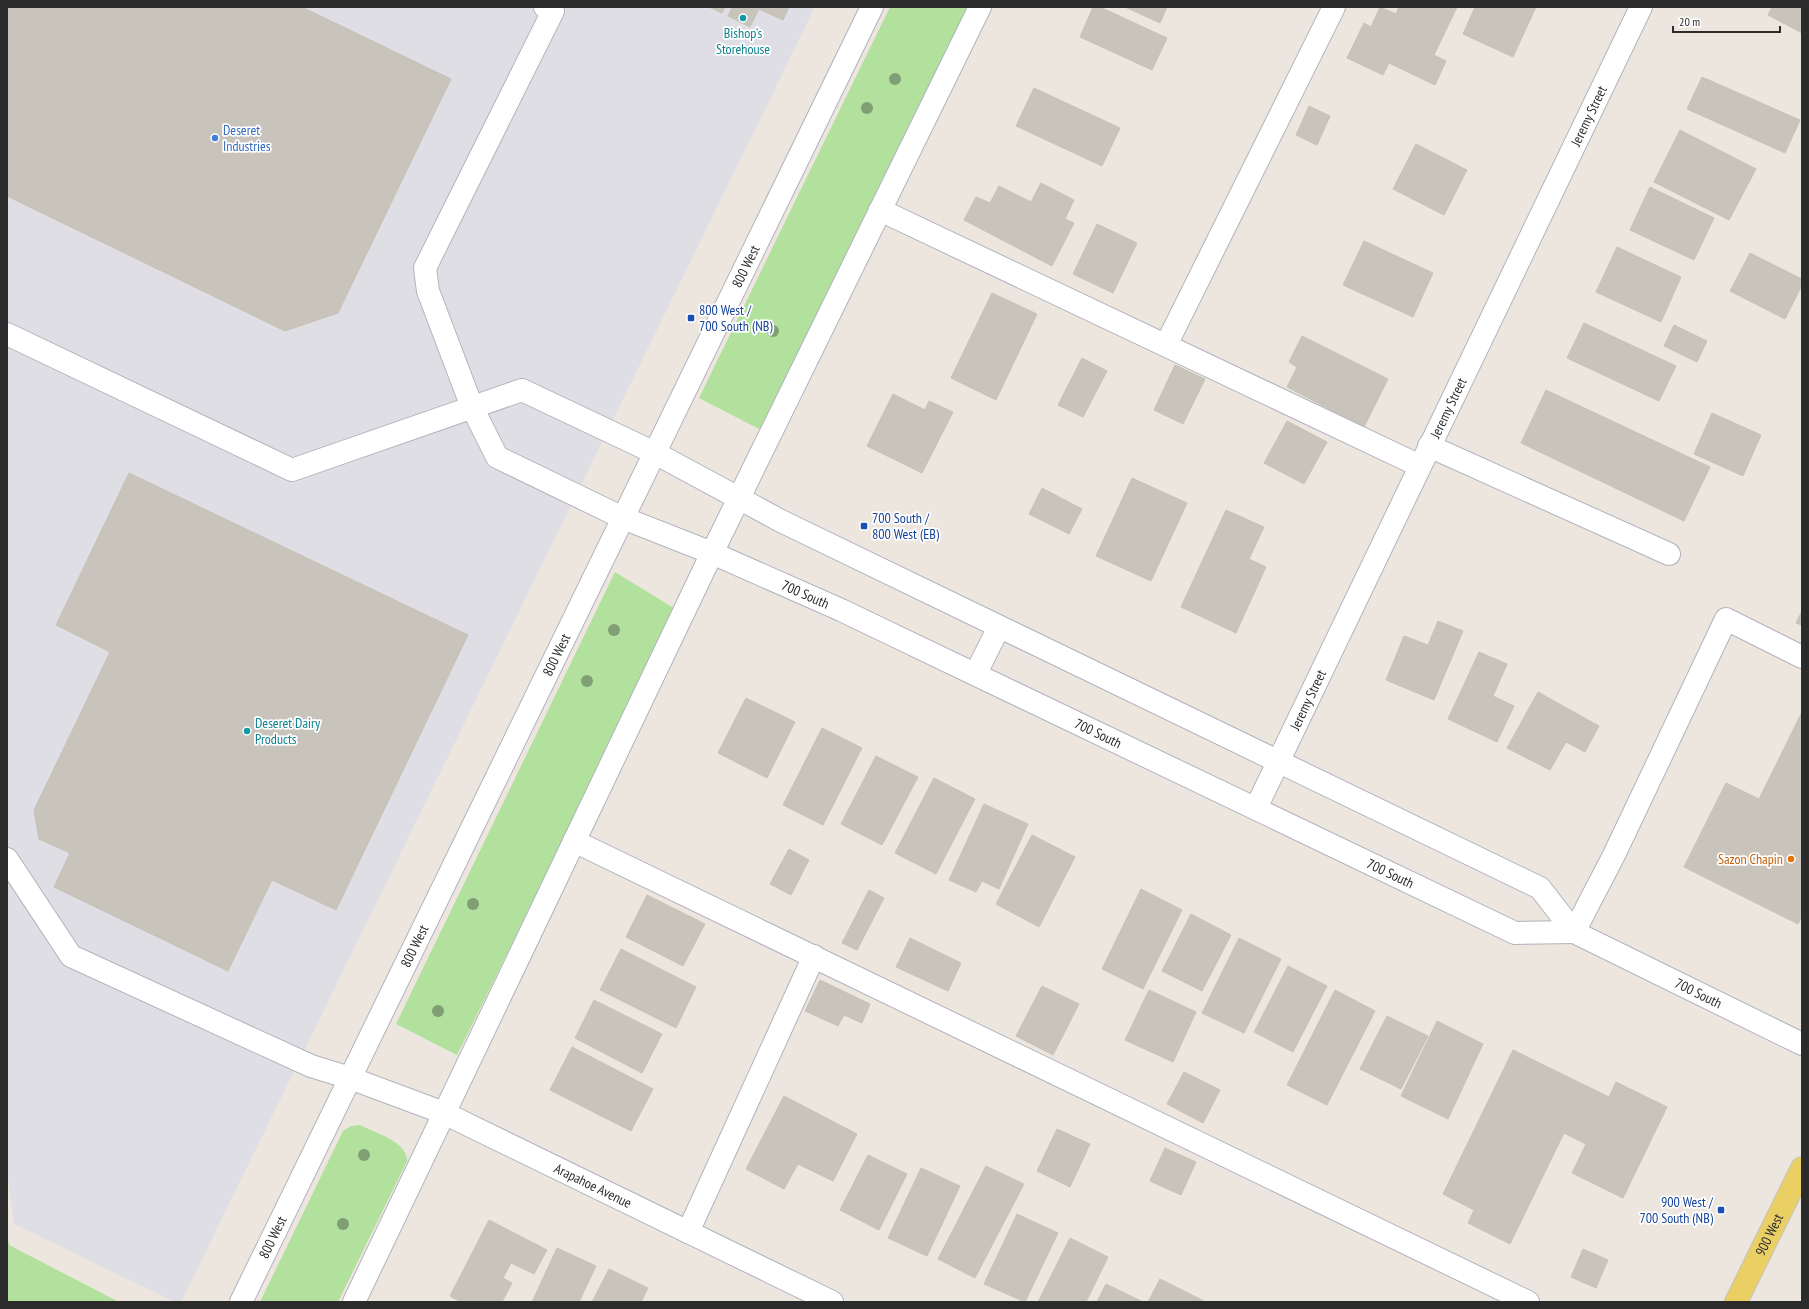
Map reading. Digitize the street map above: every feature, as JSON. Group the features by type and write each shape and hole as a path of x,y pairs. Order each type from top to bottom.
{"main road":[{"name":"900 West","path":"1736,1302 1802,1168"}],"street":[{"name":"800 West","path":"241,1302 872,7"},
{"path":"354,1302 712,553 980,7"},
{"path":"1166,345 1334,7"},
{"name":"Jeremy Street","path":"1256,808 1641,7"},
{"name":"700 South","path":"551,8 425,268 428,291 472,407 497,457 623,518 712,553 841,610 976,673 1515,933 1574,932"},
{"path":"880,210 1420,466"},
{"name":"700 South","path":"7,334 292,470 522,390 655,453 780,521 1540,888 1574,932 1802,1044"},
{"path":"1429,446 1668,554"},
{"path":"1574,932 1614,855 1726,619 1802,656"},
{"path":"976,673 999,627"},
{"path":"574,841 1528,1302"},
{"name":"Arapahoe Avenue","path":"7,859 71,956 311,1066 350,1078 444,1113 832,1302"},
{"path":"688,1232 814,956"}],"shaded area":[{"path":"7,7 815,7 181,1302 175,1302 14,1224 7,1171"}],"green space":[{"path":"890,7 969,7 763,431 699,398"},
{"path":"615,572 677,610 457,1055 396,1024"},
{"path":"360,1125 397,1143 406,1154 407,1161 338,1302 260,1302 343,1131 351,1126"},
{"path":"7,1234 9,1245 119,1302 7,1302"}],"building":[{"name":"Deseret Industries","path":"7,7 302,7 451,79 338,313 285,331 7,196"},
{"name":"Bishop's Storehouse","path":"709,7 725,7 722,13"},
{"name":"Bishop's Storehouse","path":"732,7 789,7 783,20 759,9 750,27 728,16"},
{"path":"1093,7 1100,7 1167,38 1152,70 1080,37"},
{"path":"1125,7 1167,7 1160,23"},
{"path":"1380,7 1396,14 1399,7 1457,7 1434,55 1446,61 1435,85 1389,63 1383,75 1347,58 1364,23 1371,27"},
{"path":"1475,7 1536,7 1513,57 1463,34"},
{"path":"1772,7 1802,7 1802,33 1768,15"},
{"path":"1702,77 1800,120 1785,153 1687,109"},
{"path":"1034,88 1120,128 1102,166 1016,126"},
{"path":"1309,106 1330,116 1317,145 1296,135"},
{"path":"1680,130 1756,169 1729,220 1654,182"},
{"path":"1416,144 1467,170 1444,215 1393,189"},
{"path":"1041,183 1074,200 1065,219 1074,223 1052,266 964,220 976,197 990,203 999,186 1031,202"},
{"path":"1650,187 1714,218 1694,260 1630,230"},
{"path":"1097,224 1137,243 1113,293 1073,274"},
{"path":"1364,241 1433,273 1413,317 1343,285"},
{"path":"1617,247 1681,277 1661,322 1596,292"},
{"path":"1750,253 1802,279 1802,285 1785,319 1730,291"},
{"path":"992,293 1037,314 996,400 951,378"},
{"path":"1584,323 1676,366 1659,401 1567,358"},
{"path":"1674,325 1707,341 1697,362 1664,346"},
{"path":"1302,336 1388,379 1364,427 1287,387 1297,367 1289,362"},
{"path":"1082,358 1107,371 1083,417 1058,405"},
{"path":"1175,365 1205,379 1183,424 1154,410"},
{"path":"1546,390 1710,467 1684,521 1521,443"},
{"path":"893,394 925,410 929,401 953,412 922,473 867,446"},
{"path":"1712,413 1761,435 1743,476 1694,454"},
{"path":"1287,421 1327,442 1304,484 1264,463"},
{"name":"Deseret Dairy Products","path":"129,473 468,635 336,910 272,880 228,971 54,887 70,853 39,839 34,810 110,652 56,625"},
{"path":"1132,478 1187,503 1151,581 1096,556"},
{"path":"1042,488 1082,509 1069,534 1029,514"},
{"path":"1226,510 1264,527 1249,559 1266,567 1236,633 1181,607"},
{"path":"1802,611 1802,625 1796,623"},
{"path":"1438,621 1463,631 1434,700 1386,680 1404,636 1428,645"},
{"path":"1479,652 1507,664 1493,696 1514,706 1497,742 1448,719"},
{"path":"1538,692 1599,726 1585,752 1566,742 1550,770 1507,748"},
{"path":"746,698 795,722 767,778 718,753"},
{"path":"1802,712 1802,915 1798,924 1684,867 1726,783 1759,799"},
{"path":"822,728 862,748 823,825 783,805"},
{"path":"876,756 918,777 882,845 841,824"},
{"path":"934,778 975,799 936,874 895,853"},
{"path":"984,804 1028,824 999,889 982,881 976,892 949,880"},
{"path":"1032,835 1075,857 1039,927 996,904"},
{"path":"789,849 809,860 791,895 770,884"},
{"path":"1141,889 1182,910 1143,989 1102,969"},
{"path":"869,890 884,898 857,950 842,943"},
{"path":"647,895 705,924 683,966 626,937"},
{"path":"1191,914 1231,935 1202,991 1162,971"},
{"path":"910,938 961,963 948,991 896,967"},
{"path":"1239,938 1281,959 1244,1033 1202,1013"},
{"path":"621,949 696,987 676,1028 600,990"},
{"path":"1288,966 1327,986 1293,1052 1254,1032"},
{"path":"820,980 870,1004 862,1023 844,1015 838,1026 805,1011"},
{"path":"1042,986 1079,1004 1053,1055 1016,1036"},
{"path":"1149,990 1196,1012 1173,1062 1125,1040"},
{"path":"1335,990 1375,1011 1327,1105 1287,1085"},
{"path":"594,1000 662,1034 642,1073 575,1038"},
{"path":"1387,1016 1428,1036 1401,1089 1360,1069"},
{"path":"1437,1021 1483,1044 1448,1119 1401,1096"},
{"path":"572,1047 653,1089 631,1131 550,1090"},
{"path":"1513,1050 1609,1097 1616,1082 1667,1107 1623,1198 1572,1173 1586,1144 1564,1133 1510,1244 1468,1223 1474,1210 1443,1194"},
{"path":"1184,1072 1220,1090 1203,1123 1167,1104"},
{"path":"784,1096 857,1134 833,1181 798,1164 784,1189 746,1169"},
{"path":"1057,1129 1090,1144 1070,1187 1037,1171"},
{"path":"1165,1148 1196,1162 1181,1195 1150,1181"},
{"path":"868,1155 907,1174 879,1230 840,1210"},
{"path":"986,1166 1024,1184 975,1278 938,1259"},
{"path":"921,1168 960,1186 927,1256 888,1238"},
{"path":"1017,1214 1058,1233 1025,1302 984,1284"},
{"path":"489,1220 547,1250 534,1274 511,1263 503,1278 512,1283 502,1302 461,1302 450,1296"},
{"path":"1070,1238 1108,1257 1086,1302 1038,1302"},
{"path":"557,1248 596,1266 579,1302 532,1302"},
{"path":"1583,1249 1608,1260 1596,1288 1571,1277"},
{"path":"609,1269 648,1288 641,1302 592,1302"},
{"path":"1160,1279 1204,1301 1204,1302 1148,1302"},
{"path":"1106,1284 1143,1302 1097,1302"}],"place":[{"name":"Bishop's Storehouse","path":"743,18"},
{"name":"Deseret Industries","path":"215,138"},
{"name":"800 West / 700 South (NB)","path":"691,318"},
{"name":"700 South / 800 West (EB)","path":"864,526"},
{"name":"Deseret Dairy Products","path":"247,731"},
{"name":"Sazon Chapin","path":"1791,859"},
{"name":"900 West / 700 South (NB)","path":"1721,1210"}]}
